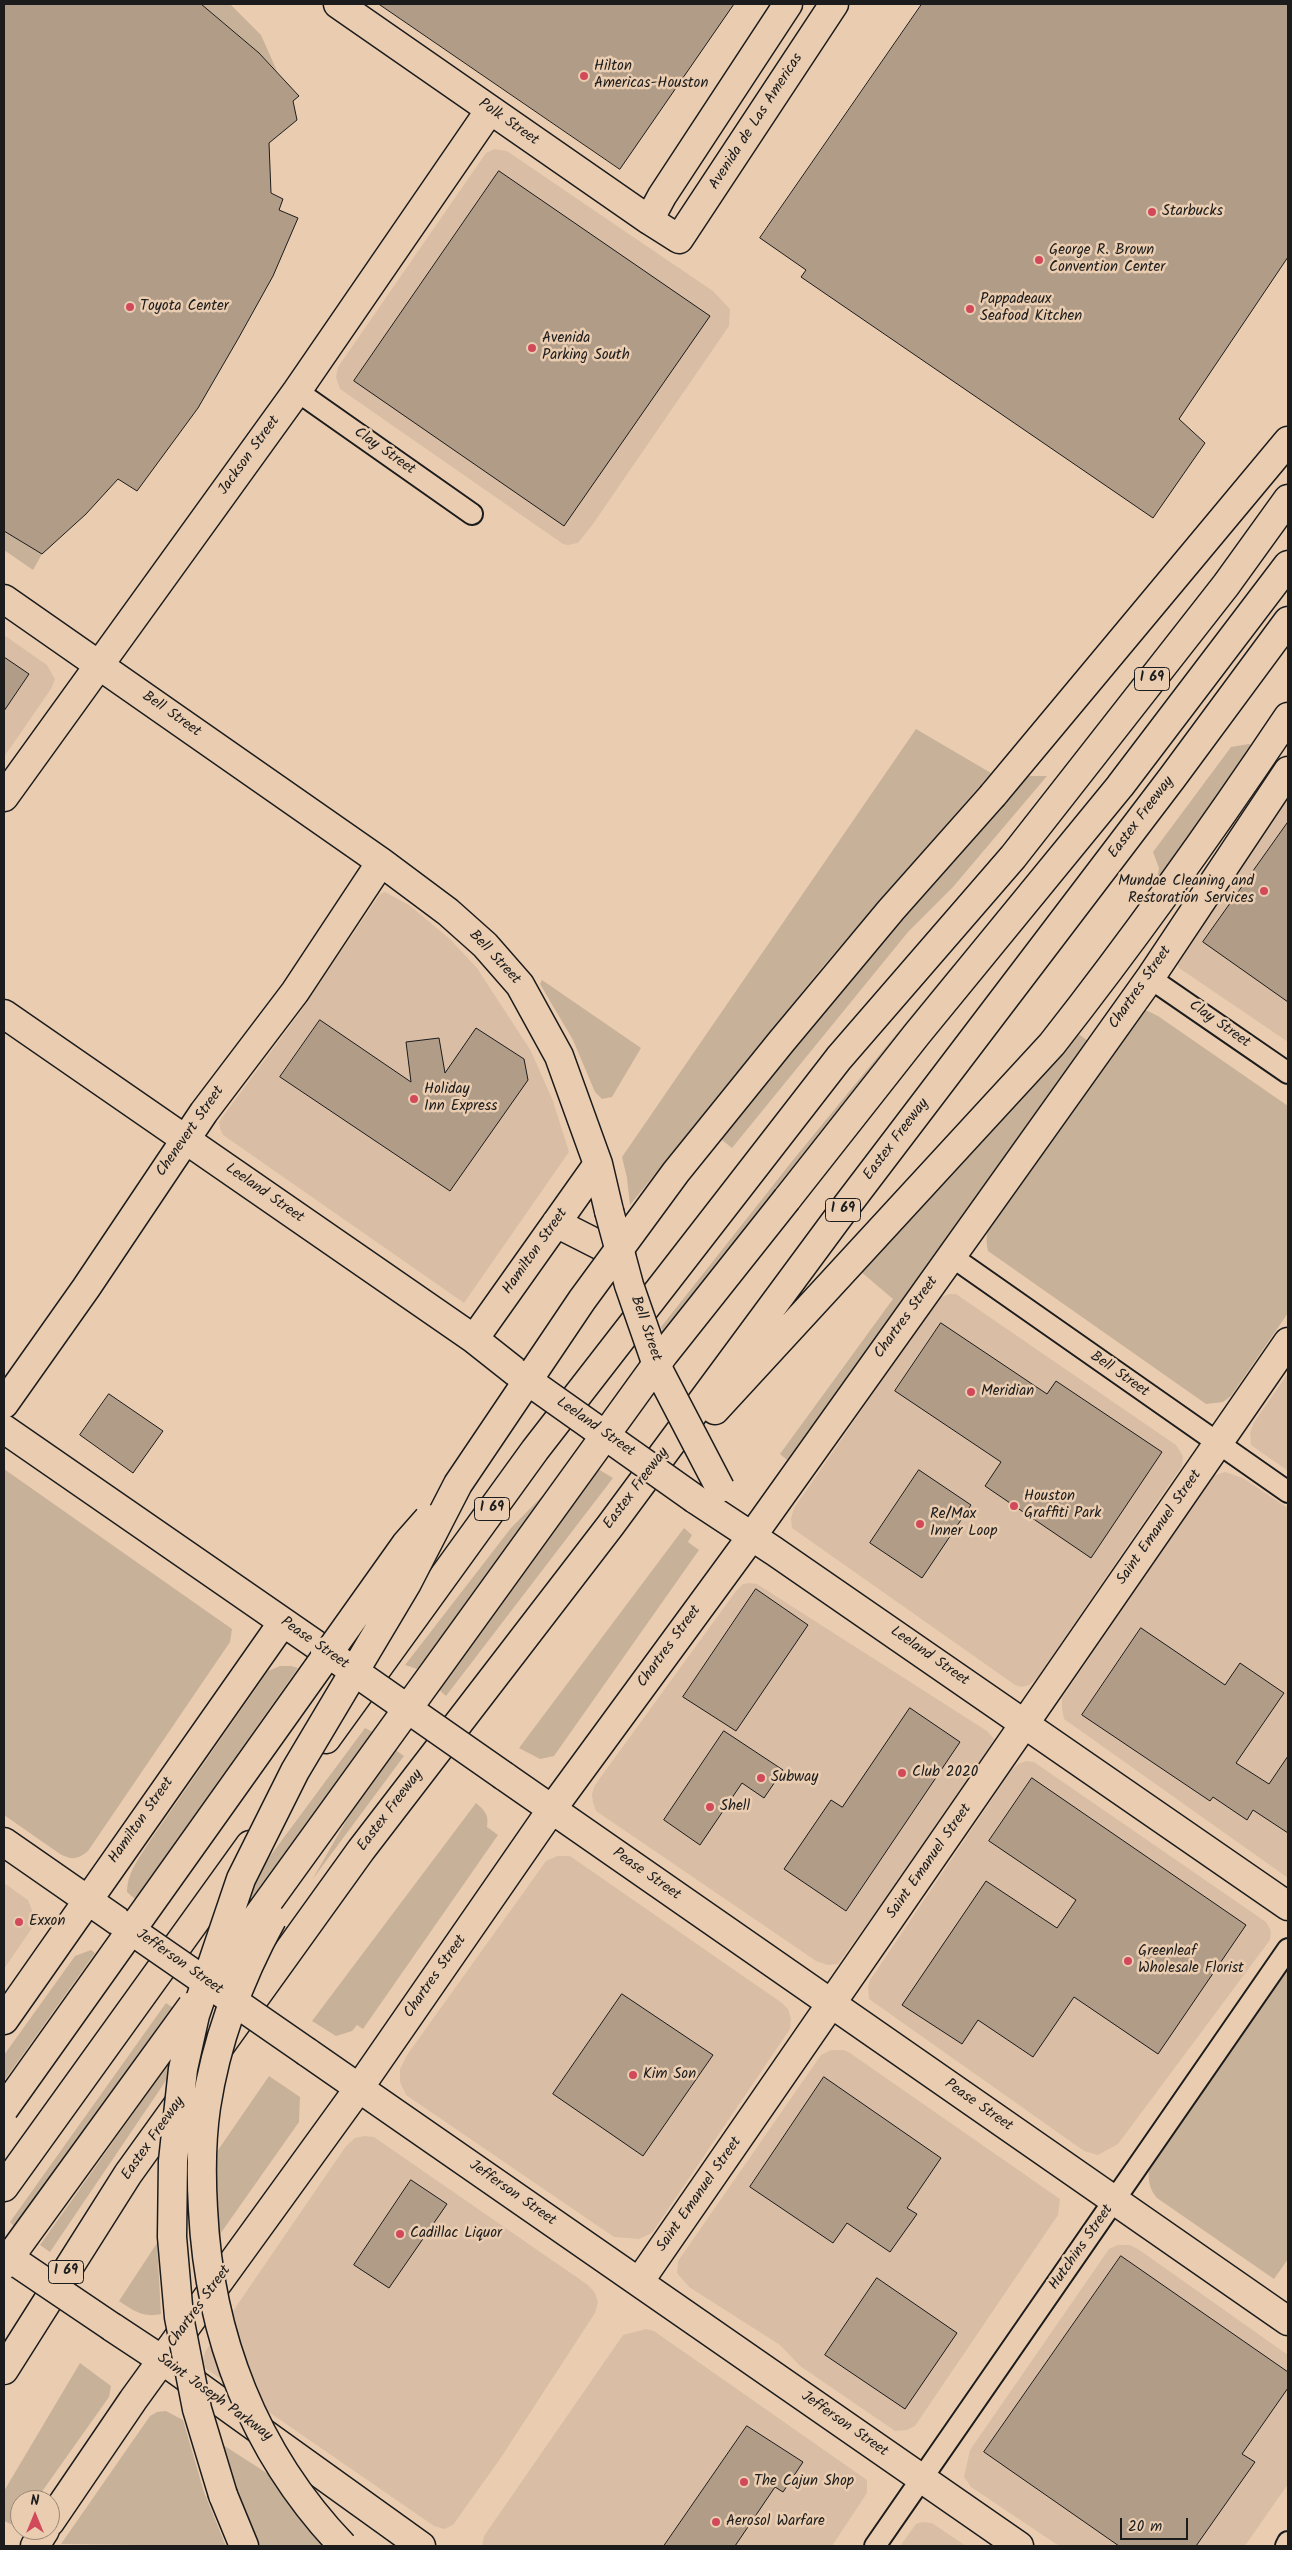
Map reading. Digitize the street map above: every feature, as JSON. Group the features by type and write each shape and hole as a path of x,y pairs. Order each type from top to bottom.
{"main road":[{"name":"Polk Street","path":"338,4 649,220 680,239"},
{"path":"649,220 662,196 788,4"},
{"name":"Avenida de Las Americas","path":"680,239 834,4"},
{"name":"Jackson Street","path":"4,797 296,391 490,110"},
{"path":"244,2546 223,2494 197,2409 179,2317 172,2237 173,2161 183,2069 195,2015 241,1879 295,1771 407,1583 458,1484 582,1300 676,1172 879,925 993,796 1288,441"},
{"name":"I 69","path":"4,2187 535,1450 839,1058 1013,857 1226,585 1288,499"},
{"path":"4,2265 658,1362 917,1034 1120,786 1288,565"},
{"name":"Bell Street","path":"4,600 99,664 381,862 448,912 485,945 520,985 559,1056 598,1164 621,1256 659,1371 720,1488 752,1536"},
{"name":"Eastex Freeway","path":"4,2370 134,2166 361,1850 610,1526 848,1204 1288,621"},
{"path":"610,1526 840,1272 1052,1044 1101,982 1201,845 1288,717"},
{"name":"Chartres Street","path":"60,2508 162,2360 359,2088 552,1809 752,1536 1150,978 1287,775"},
{"name":"Chenevert Street","path":"4,1404 86,1288 184,1139 227,1080 272,1024 381,862"},
{"name":"Leeland Street","path":"4,1014 474,1339 517,1373 695,1499 752,1536 1288,1906"},
{"name":"Hamilton Street","path":"474,1339 598,1164"},
{"path":"556,1223 621,1256"},
{"name":"Saint Emanuel Street","path":"639,2282 1288,1342"},
{"name":"Pease Street","path":"4,1429 1288,2321"},
{"path":"4,2109 406,1544 458,1484"},
{"name":"Hamilton Street","path":"4,2020 283,1622"},
{"path":"323,1826 259,1942 219,2046 206,2108 201,2171 204,2232 210,2284 234,2375 264,2439 300,2494 343,2546"},
{"name":"Jefferson Street","path":"4,1842 1019,2546"},
{"name":"Saint Joseph Parkway","path":"4,2254 162,2360 421,2546"}],"street":[{"name":"Clay Street","path":"296,391 472,514"},
{"name":"Clay Street","path":"1150,978 1288,1073"},
{"name":"Bell Street","path":"951,1256 1288,1492"},
{"name":"Hutchins Street","path":"875,2546 1288,1949"},
{"path":"1286,2546 1288,2542"}],"shaded area":[{"path":"201,4 230,4 261,35 277,71 259,53"},
{"name":"Avenida Parking South","path":"494,149 507,151 713,291 730,309 729,326 593,524 578,543 568,545 563,544 340,389 336,377 338,367 486,153"},
{"path":"4,531 42,554 33,570 4,550"},
{"path":"4,635 47,665 55,679 51,689 4,757"},
{"path":"916,729 991,773 824,965 630,1205 622,1157"},
{"path":"1249,744 1253,746 1155,890 1159,868 1153,852 1231,747"},
{"path":"1021,776 1047,776 953,887 908,932 732,1148 717,1136"},
{"path":"1288,792 1288,1042 1179,968 1177,961"},
{"path":"385,892 409,905 450,939 477,968 531,1051 553,1101 569,1152 464,1303 223,1135 220,1129 219,1122 223,1116 298,1015 380,894"},
{"path":"953,965 958,969 665,1336 661,1327 793,1160"},
{"path":"542,980 641,1048 612,1097 602,1099 595,1092 573,1040 540,984"},
{"path":"1138,1011 1148,1011 1158,1016 1288,1106 1288,1313 1231,1396 1223,1402 1206,1404 988,1251 987,1235 992,1219"},
{"path":"1076,1032 1088,1041 787,1460 780,1454 893,1299 860,1271 970,1155"},
{"path":"949,1294 956,1294 1176,1445 1183,1456 1182,1466 1037,1678 1029,1685 1021,1687 1015,1685 792,1528 791,1519 794,1508 939,1298"},
{"path":"1288,1373 1288,1471 1251,1445 1250,1433 1254,1422"},
{"path":"4,1469 232,1629 230,1642 88,1851 74,1858 60,1854 4,1815"},
{"path":"598,1469 613,1478 446,1696 437,1688"},
{"path":"1225,1472 1243,1478 1288,1508 1288,1878 1064,1719 1062,1708 1062,1698 1213,1476"},
{"path":"560,1478 417,1669 405,1665 511,1528"},
{"path":"684,1528 692,1535 688,1542 699,1550 554,1756 540,1759 519,1748"},
{"path":"743,1584 757,1584 987,1731 996,1741 995,1748 838,1964 827,1965 816,1961 596,1811 593,1803 592,1794 595,1785 736,1591"},
{"path":"280,1666 298,1668 135,1899 127,1892 127,1885 133,1868 147,1845 268,1671"},
{"path":"365,1728 373,1732 230,1935 262,1867"},
{"path":"394,1749 404,1756 312,1880 353,1809"},
{"path":"1026,1761 1034,1762 1266,1922 1271,1931 1270,1940 1118,2144 1098,2155 1084,2151 869,1999 868,1987 870,1980 1011,1771 1018,1764"},
{"path":"476,1803 486,1813 487,1827 498,1835 363,2029 357,2025 352,2031 336,2036 312,2021"},
{"path":"557,1856 570,1856 782,2003 788,2009 791,2019 790,2029 652,2233 639,2239 614,2237 406,2095 400,2082 400,2069 407,2055 546,1861"},
{"name":"Exxon","path":"4,1883 28,1900 34,1915 32,1928 4,1969"},
{"path":"91,1950 95,1953 4,2081 4,2055 75,1956"},
{"path":"1288,1967 1288,2259 1274,2279 1157,2198 1151,2189 1149,2171"},
{"path":"166,2003 175,2009 19,2232 10,2222"},
{"path":"831,2050 844,2050 850,2053 1060,2199 1058,2215 915,2426 907,2430 895,2431 800,2366 780,2345 689,2287 677,2273 678,2261 821,2055"},
{"path":"169,2063 167,2079 50,2252 40,2245"},
{"path":"269,2076 300,2097 299,2122 218,2237 214,2156"},
{"path":"364,2136 374,2137 588,2285 595,2293 598,2302 595,2313 500,2459 453,2525 444,2529 434,2526 205,2368 203,2359 205,2352 346,2146 355,2138"},
{"path":"157,2243 161,2314 149,2315 134,2311 119,2301"},
{"path":"1118,2245 1130,2245 1138,2249 1288,2355 1288,2484 1245,2546 1059,2546 971,2487 964,2477 970,2450 1109,2249"},
{"path":"646,2329 654,2331 867,2480 867,2493 832,2546 482,2546 484,2536 623,2335"},
{"path":"80,2363 111,2386 109,2397 43,2490 10,2490 10,2524 4,2521 4,2491"},
{"path":"166,2411 183,2420 204,2492 226,2546 61,2544 150,2416 157,2412"},
{"path":"217,2441 276,2479 326,2546 255,2546"},
{"path":"922,2522 932,2523 966,2546 900,2546 916,2524"}],"building":[{"name":"Toyota Center","path":"4,4 201,4 259,53 299,96 293,101 297,120 269,143 271,193 283,199 279,210 298,218 273,276 238,339 198,408 137,491 118,479 86,514 42,554 4,531"},
{"name":"Hilton Americas-Houston","path":"379,4 734,4 620,169"},
{"name":"George R. Brown Convention Center","path":"922,4 1288,4 1288,257 1179,419 1205,443 1153,518 801,277 806,270 760,238"},
{"name":"Avenida Parking South","path":"499,171 710,316 564,526 354,381"},
{"path":"4,657 29,674 4,711"},
{"name":"Mundae Cleaning and Restoration Services","path":"1288,822 1288,1002 1203,942"},
{"name":"Holiday Inn Express","path":"320,1020 411,1082 406,1042 439,1038 445,1073 476,1028 524,1059 528,1080 450,1191 280,1077"},
{"path":"941,1323 1047,1394 1056,1381 1162,1452 1091,1558 985,1486 1001,1462 895,1391"},
{"path":"109,1394 163,1431 133,1473 80,1435"},
{"name":"Re/Max Inner Loop","path":"919,1470 971,1505 922,1578 870,1543"},
{"path":"756,1589 808,1625 736,1731 683,1697"},
{"path":"1141,1628 1225,1685 1240,1663 1284,1693 1236,1763 1269,1784 1288,1756 1288,1833 1253,1810 1247,1820 1213,1797 1210,1801 1082,1715"},
{"path":"910,1708 960,1742 846,1911 784,1869 831,1800 842,1807"},
{"path":"724,1731 783,1770 764,1798 742,1783 700,1845 664,1820"},
{"path":"1032,1778 1246,1925 1158,2054 1074,1997 1033,2057 978,2020 962,2044 902,2005 986,1881 1057,1928 1076,1900 989,1841"},
{"name":"Kim Son","path":"622,1994 713,2055 643,2156 553,2094"},
{"path":"824,2077 941,2158 907,2208 917,2214 890,2252 847,2223 833,2243 750,2187"},
{"name":"Cadillac Liquor","path":"411,2180 447,2204 389,2288 354,2265"},
{"path":"1121,2256 1288,2372 1288,2388 1242,2454 1255,2462 1196,2546 1119,2546 984,2452"},
{"path":"877,2278 957,2333 905,2409 825,2355"},
{"path":"747,2426 803,2462 783,2492 775,2487 735,2546 664,2546"}],"place":[{"name":"Hilton Americas-Houston","path":"584,76"},
{"name":"Starbucks","path":"1152,212"},
{"name":"George R. Brown Convention Center","path":"1039,260"},
{"name":"Toyota Center","path":"130,307"},
{"name":"Pappadeaux Seafood Kitchen","path":"970,309"},
{"name":"Avenida Parking South","path":"532,348"},
{"name":"Mundae Cleaning and Restoration Services","path":"1264,891"},
{"name":"Holiday Inn Express","path":"414,1099"},
{"name":"Meridian","path":"971,1392"},
{"name":"Houston Graffiti Park","path":"1014,1506"},
{"name":"Re/Max Inner Loop","path":"920,1524"},
{"name":"Club 2020","path":"902,1773"},
{"name":"Subway","path":"761,1778"},
{"name":"Shell","path":"710,1807"},
{"name":"Exxon","path":"19,1922"},
{"name":"Greenleaf Wholesale Florist","path":"1128,1961"},
{"name":"Kim Son","path":"633,2075"},
{"name":"Cadillac Liquor","path":"400,2234"},
{"name":"The Cajun Shop","path":"744,2482"},
{"name":"Aerosol Warfare","path":"716,2522"}]}
